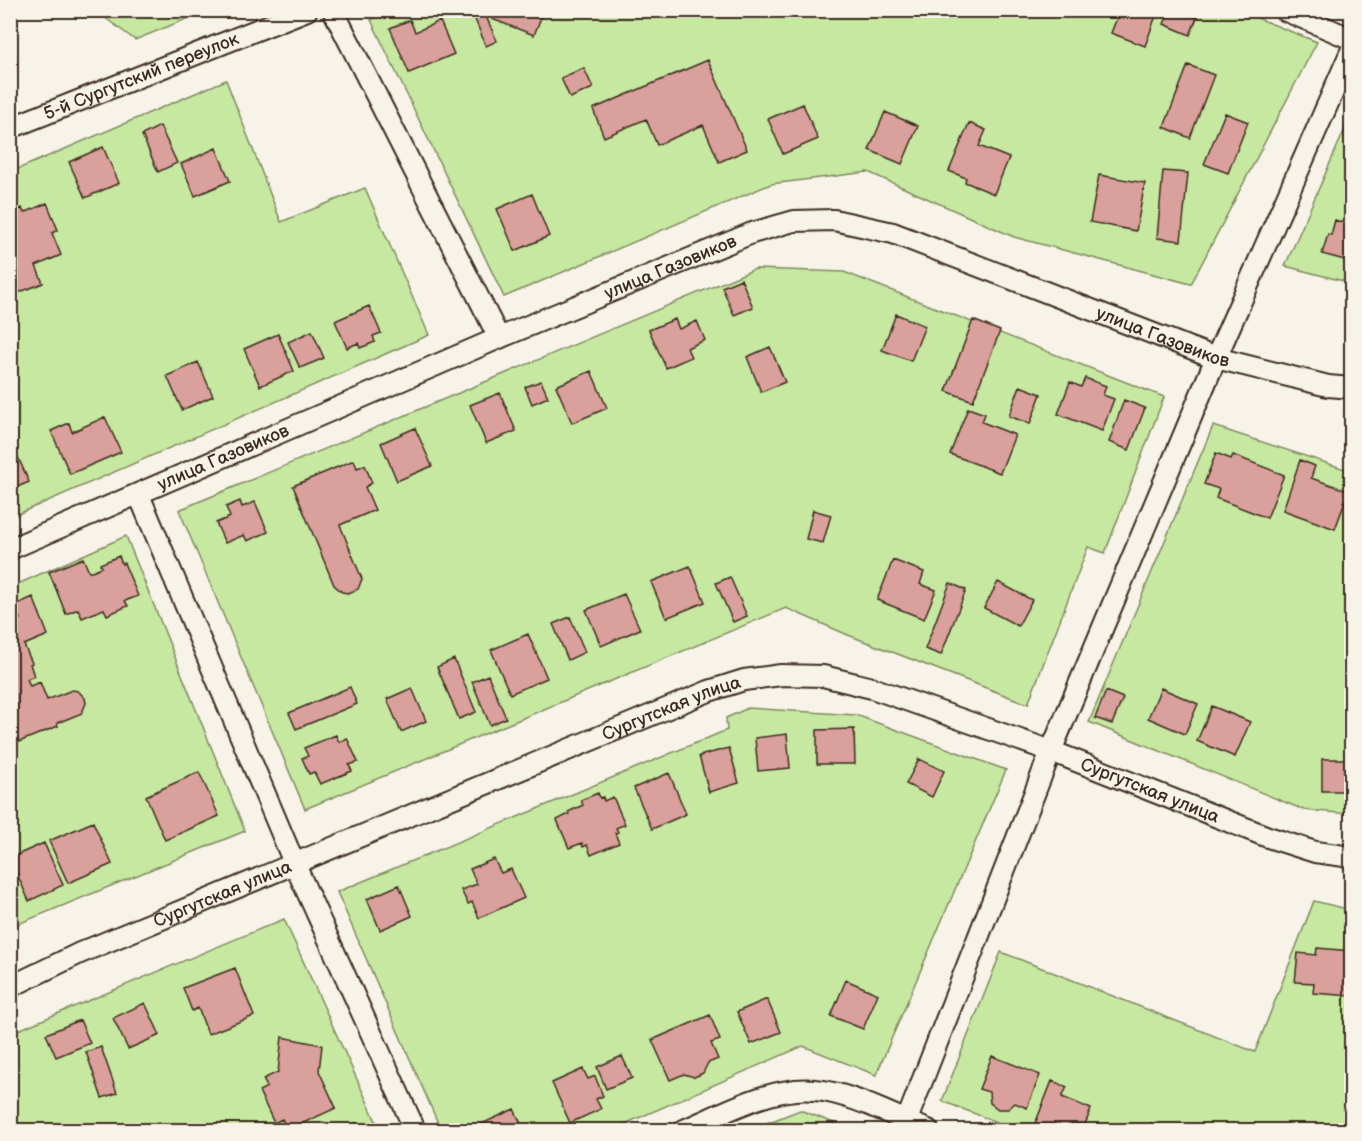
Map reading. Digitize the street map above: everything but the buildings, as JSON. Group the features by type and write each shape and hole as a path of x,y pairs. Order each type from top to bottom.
{"street":[{"name":"5-й Сургутский переулок","path":"10,128 307,10"},
{"path":"333,10 499,338"},
{"path":"1284,10 1352,39"},
{"path":"904,1126 1051,751 1216,358 1352,49"},
{"name":"улица Газовиков","path":"10,549 499,338 752,233 794,221 834,219 893,233 1216,358 1328,386 1352,388"},
{"path":"139,495 295,865 415,1131"},
{"name":"Сургутская улица","path":"10,987 81,953 709,691 744,680 781,675 823,676 872,688 1051,751 1268,837 1315,852 1352,857"},
{"path":"684,1131 768,1096 814,1089 841,1095 904,1126 928,1131"}],"green space":[{"path":"394,10 1237,10 1317,42 1191,284 1014,237 868,172 771,184 504,297 371,20"},
{"path":"96,11 206,11 135,40"},
{"path":"226,80 281,222 365,188 429,335 11,517 11,172"},
{"path":"1351,115 1351,283 1285,266"},
{"path":"755,269 844,272 1164,397 1105,553 1088,547 1028,704 848,635 786,608 305,809 179,510"},
{"path":"1213,426 1351,471 1351,814 1304,810 1089,722"},
{"path":"126,536 245,831 11,927 11,587"},
{"path":"748,708 856,715 1006,770 876,1075 803,1046 611,1130 441,1130 337,892 727,730 726,718"},
{"path":"1314,901 1351,910 1351,1130 1017,1130 942,1101 1001,952 1255,1052"},
{"path":"284,919 380,1130 11,1130 11,1033"},
{"path":"800,1110 852,1130 749,1130"}]}
